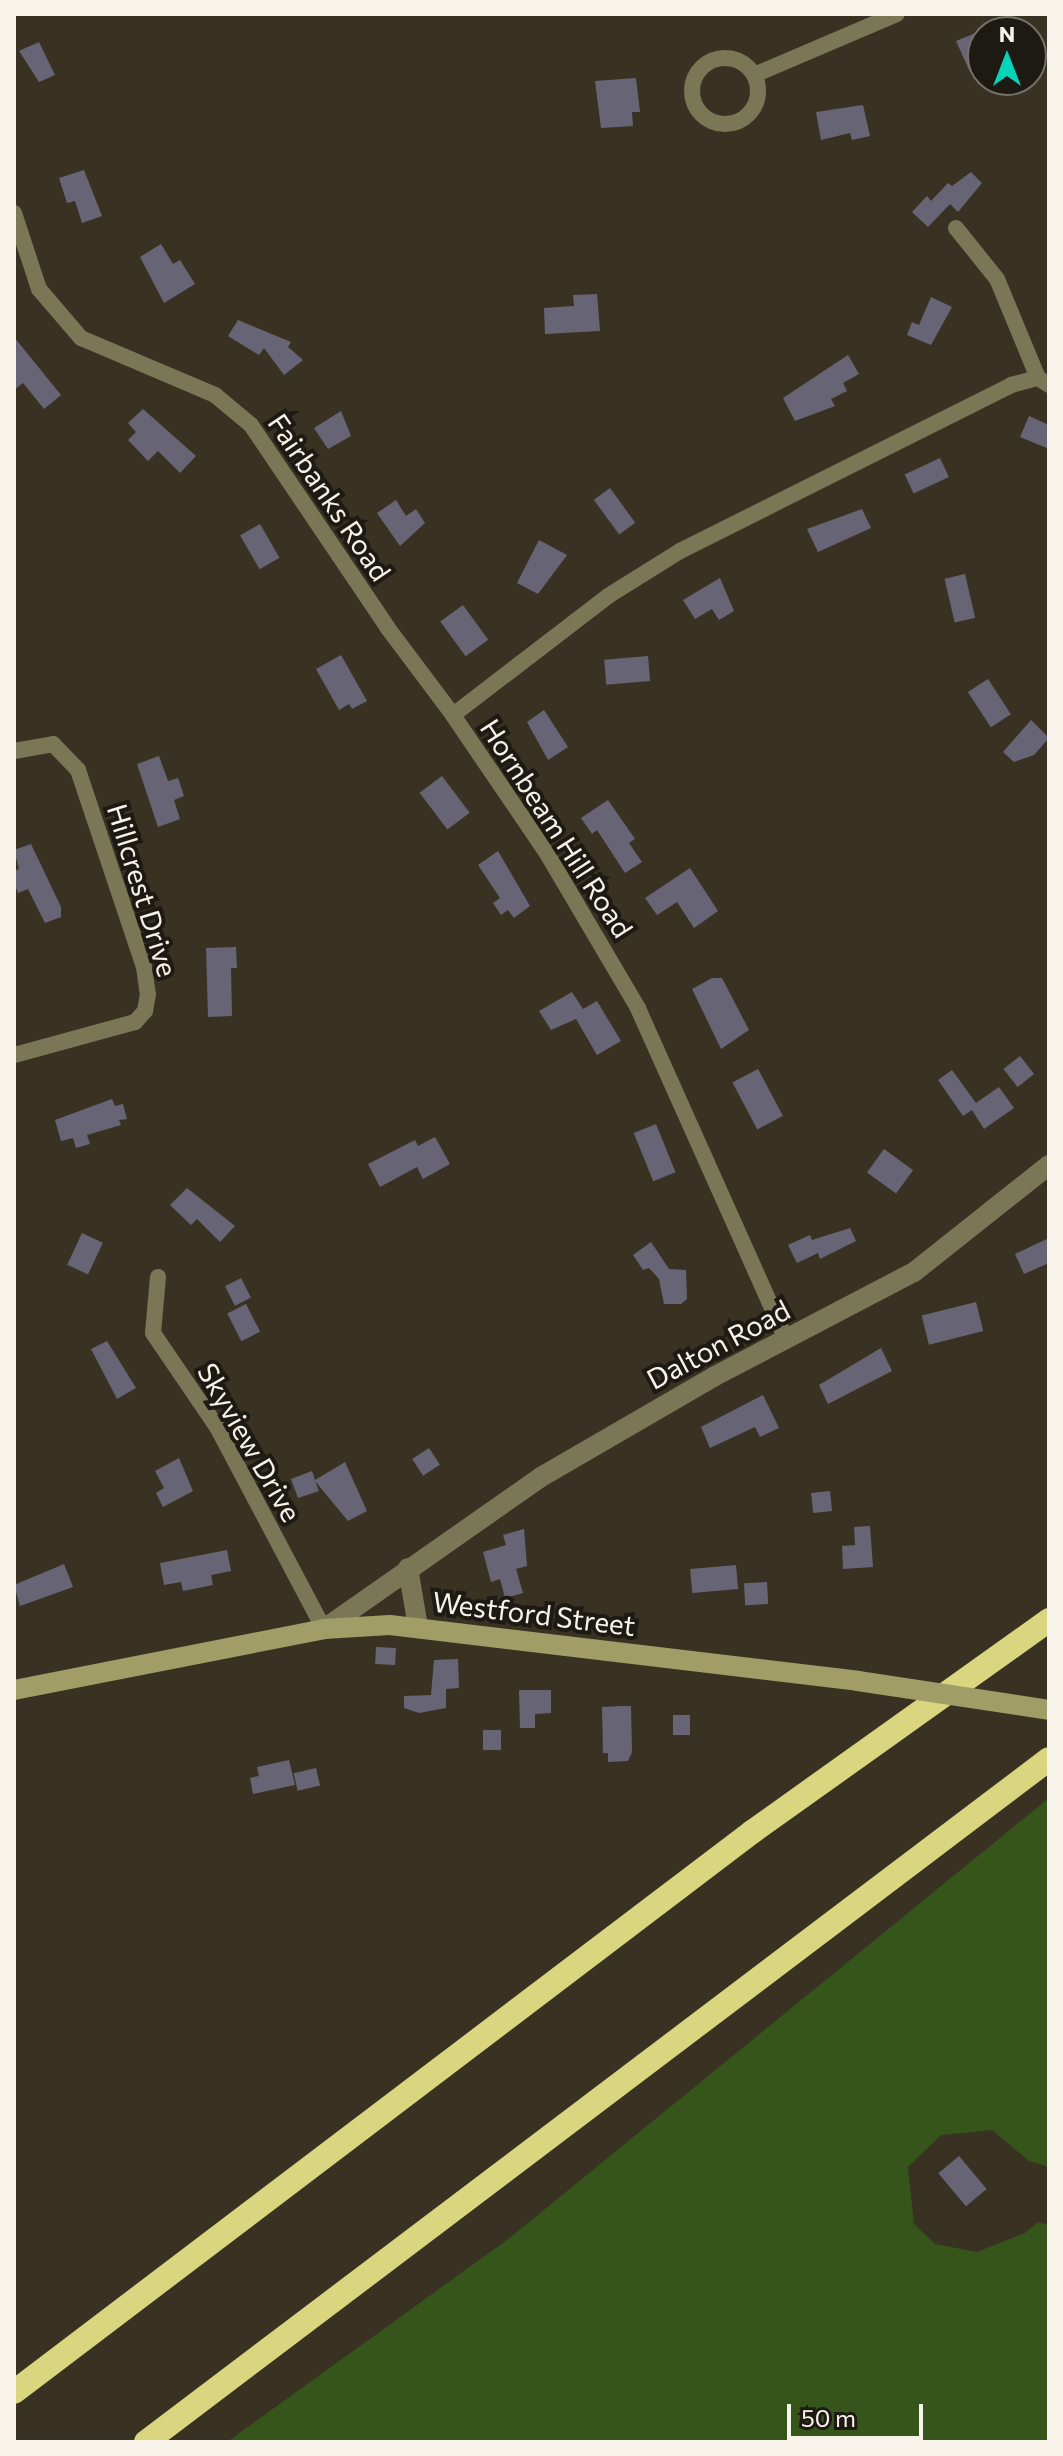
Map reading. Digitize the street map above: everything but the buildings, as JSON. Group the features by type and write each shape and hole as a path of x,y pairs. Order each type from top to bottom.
{"highway":[{"path":"14,2392 765,1823 1049,1620"},
{"path":"146,2442 1049,1759"}],"main road":[{"name":"Westford Street","path":"15,1687 324,1629 418,1627 858,1681 1049,1710"}],"street":[{"path":"754,75 897,14"},
{"path":"726,58 747,66 754,75 755,106 740,121 710,122 695,107 691,84 704,65 726,58"},
{"name":"Fairbanks Road","path":"14,213 39,289 81,338 215,395 251,425 387,627 453,715"},
{"path":"956,228 997,279 1043,382"},
{"name":"Hornbeam Hill Road","path":"785,1337 638,1008 548,855 453,715 608,596 680,551 1011,385 1043,382"},
{"name":"Hillcrest Drive","path":"14,751 53,744 78,770 144,967 148,994 145,1011 135,1022 14,1055"},
{"name":"Dalton Road","path":"324,1629 541,1477 785,1337 856,1307 914,1272 1049,1165"},
{"name":"Skyview Drive","path":"158,1277 153,1333 217,1427 324,1629"},
{"path":"408,1568 418,1627"}],"green space":[{"path":"1049,1798 1049,2167 1029,2161 992,2130 941,2135 908,2167 914,2224 935,2244 977,2252 1025,2233 1038,2222 1049,2225 1049,2442 227,2442 507,2240"}]}
